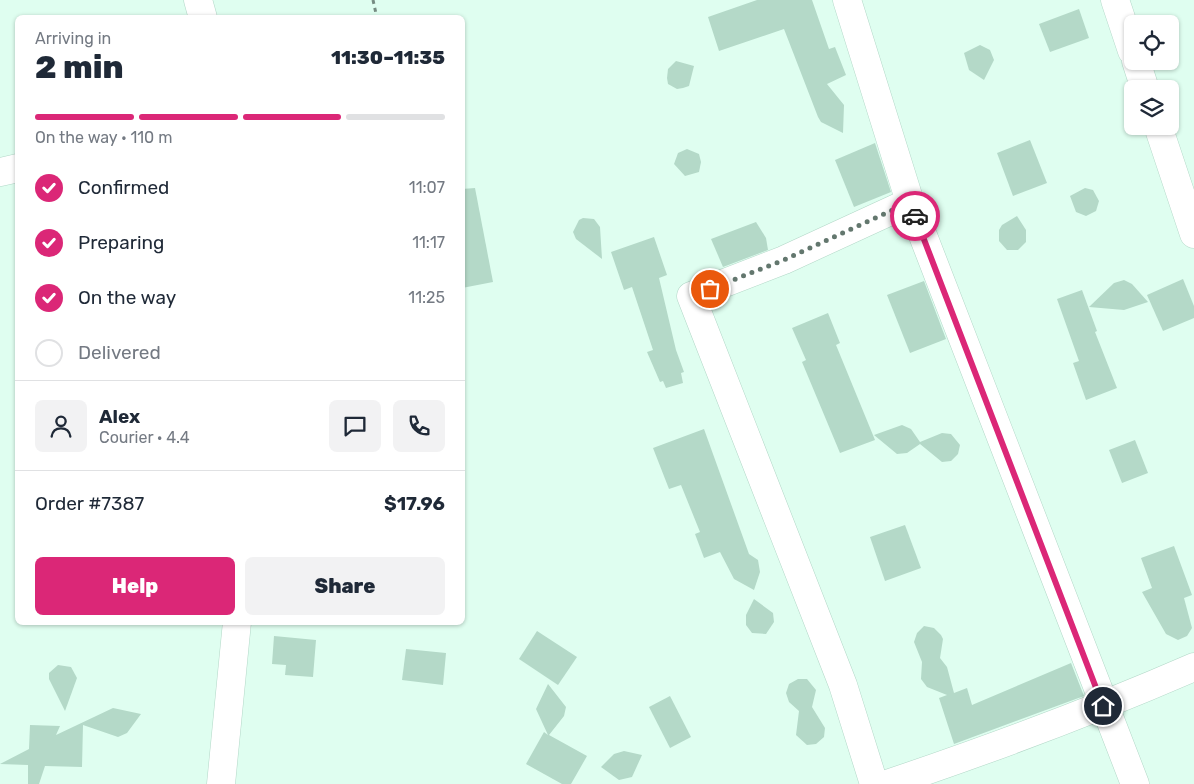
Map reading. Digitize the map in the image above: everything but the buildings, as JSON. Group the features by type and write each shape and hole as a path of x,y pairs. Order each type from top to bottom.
{"street":[{"path":"198,0 202,15"},
{"path":"847,0 910,202 1103,706 1135,784"},
{"path":"1115,0 1124,27"},
{"path":"1161,135 1194,234"},
{"path":"0,172 15,169"},
{"path":"910,202 784,260 691,296 842,685 873,782 987,750 1103,706 1194,667"},
{"path":"221,784 237,625"}],"path":[{"path":"373,0 377,15"}],"way so far":[{"path":"710,289 784,260 910,202 915,216"}],"route":[{"path":"915,216 1103,706"}]}
